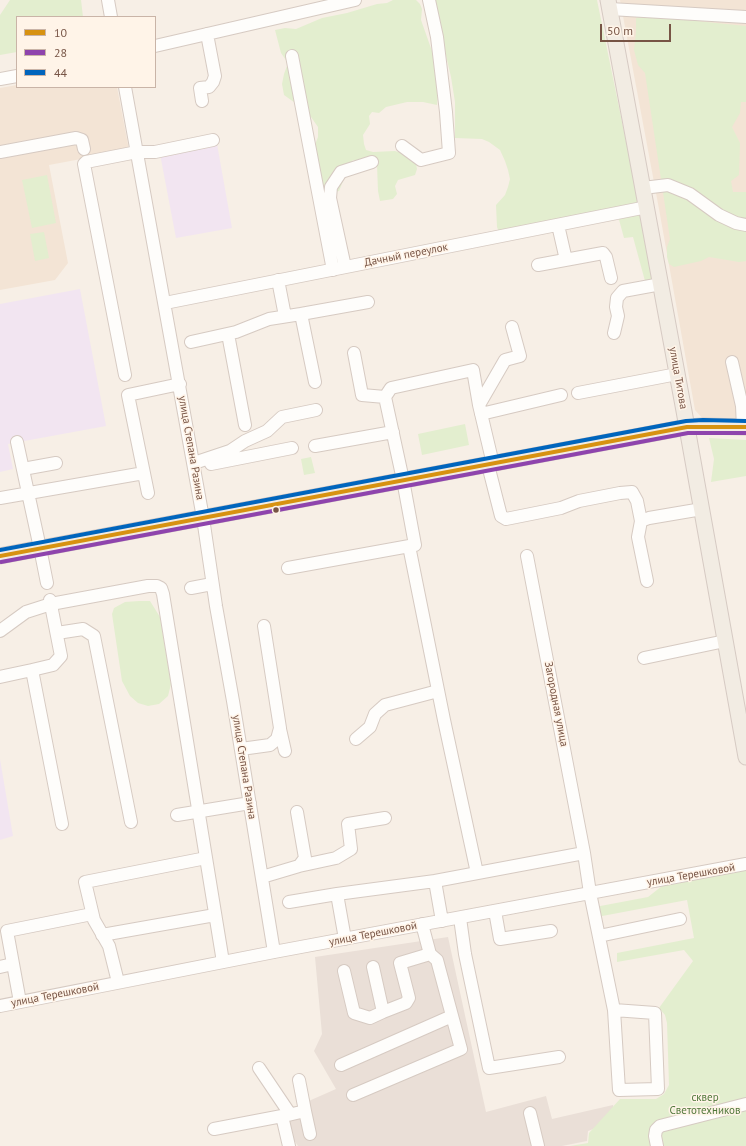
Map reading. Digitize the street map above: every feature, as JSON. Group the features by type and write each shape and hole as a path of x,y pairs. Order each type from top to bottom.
{"main road":[{"name":"улица Титова","path":"609,4 746,757"},
{"path":"0,556 687,427 745,427"}],"street":[{"path":"108,0 111,16"},
{"path":"156,46 207,34 319,4 355,0"},
{"path":"402,146 421,160 449,153 446,112 437,37 429,0"},
{"path":"609,4 746,17"},
{"path":"202,101 199,85 209,87 215,76 207,34"},
{"path":"292,56 333,270"},
{"path":"0,79 16,76"},
{"name":"улица Степана Разина","path":"125,88 194,465 212,584 250,802 274,952"},
{"path":"0,152 76,138 80,139 84,149"},
{"path":"125,375 84,164 86,162 137,152 155,152 212,140"},
{"path":"345,267 330,198 332,187 341,172 372,162"},
{"path":"643,188 668,184 690,194 719,215 736,223 746,225"},
{"name":"Дачный переулок","path":"165,303 647,207"},
{"path":"558,225 566,260"},
{"path":"538,265 603,253 606,257 611,278"},
{"path":"278,280 285,316"},
{"path":"614,333 618,316 616,306 617,298 623,291 661,284"},
{"path":"191,342 236,332 269,319 368,302"},
{"path":"301,314 315,382"},
{"path":"480,409 505,360 520,356 512,327"},
{"path":"228,334 245,425"},
{"path":"354,353 362,395 385,397"},
{"path":"732,362 745,427"},
{"path":"288,568 415,545 385,397 391,388 473,370 501,516 506,519 561,508 569,504 620,492 632,492 637,501 641,521 638,538 647,581"},
{"path":"578,393 677,374"},
{"path":"148,493 128,394 180,384"},
{"path":"480,409 561,395"},
{"path":"194,465 230,451 245,441 267,431 282,417 316,410"},
{"path":"315,446 393,432"},
{"path":"17,442 47,583"},
{"path":"194,465 292,448"},
{"path":"23,469 56,463"},
{"path":"0,498 144,473"},
{"path":"641,521 649,518 702,509"},
{"path":"409,546 477,873"},
{"name":"Загородная улица","path":"527,556 584,852 590,893 614,1010 619,1090 658,1089 656,1013 614,1010"},
{"path":"191,588 212,584"},
{"path":"0,631 26,612 50,602 154,586 159,586 168,593 198,811 223,962"},
{"path":"0,676 53,665 61,656 50,602"},
{"path":"264,626 285,751"},
{"path":"57,633 83,629 94,636 131,822"},
{"path":"644,658 725,641"},
{"path":"32,670 62,824"},
{"path":"356,739 370,727 375,714 385,704 438,691"},
{"path":"241,750 270,745 277,739 280,728"},
{"path":"177,815 250,802"},
{"path":"297,812 305,858 299,866"},
{"path":"262,877 299,866 336,858 351,849 348,824 384,818"},
{"path":"289,902 435,881 584,852"},
{"path":"118,982 108,946 92,914 85,882 206,858"},
{"name":"улица Терешковой","path":"0,1006 274,952 746,864"},
{"path":"435,881 442,921"},
{"path":"337,894 345,939"},
{"path":"495,911 500,939 551,931"},
{"path":"20,1002 7,931 92,914"},
{"path":"102,935 215,915"},
{"path":"460,918 465,954 489,1068 558,1057"},
{"path":"599,936 680,919"},
{"path":"353,1095 461,1049 437,960 430,954 422,924"},
{"path":"344,971 354,1013 370,1018 406,1003 409,998 400,962 430,954"},
{"path":"0,967 13,964"},
{"path":"373,967 384,1012"},
{"path":"341,1065 452,1016"},
{"path":"259,1068 286,1115 289,1146"},
{"path":"299,1080 310,1134"},
{"path":"657,1146 655,1136 656,1130 660,1126 745,1108"},
{"path":"214,1129 305,1110"},
{"path":"530,1113 538,1146"}],"shaded area":[{"path":"620,0 746,0 746,420 703,419 695,410"},
{"path":"16,85 16,88 117,88 129,150 49,165 68,263 55,280 0,290 0,88"},
{"path":"217,144 232,228 176,238 160,154"},
{"path":"80,289 106,426 8,444 13,469 0,472 0,304"},
{"path":"0,759 13,836 0,840"},
{"path":"448,937 486,1112 546,1096 552,1119 613,1105 616,1121 588,1131 587,1141 562,1146 298,1146 277,1115 336,1089 314,1051 322,1034 315,957"}],"green space":[{"path":"10,0 81,0 83,16 16,16 16,52 0,55 0,15"},
{"path":"393,0 416,0 420,4 422,9 421,20 433,54 439,81 437,105 423,102 407,102 386,107 379,113 372,112 369,116 370,124 363,135 364,144 366,150 373,152 395,151 407,155 415,159 417,169 415,175 398,180 395,186 397,194 393,199 380,201 377,165 353,160 339,191 331,193 312,176 312,152 318,137 318,127 311,117 284,95 282,84 288,63 281,53 275,30 285,28 296,29 322,18 347,13 377,4 387,3"},
{"path":"433,0 597,0 653,279 645,281 633,237 624,238 618,216 502,240 497,227 496,205 505,195 508,187 510,179 508,170 500,150 489,142 482,139 455,138 455,102 451,77"},
{"path":"647,16 746,26 746,102 741,102 740,113 732,127 740,143 739,175 731,181 733,192 746,192 746,261 739,262 709,257 701,261 674,267 669,264 667,247 670,239 645,73 638,65 634,50 636,18"},
{"path":"47,175 56,223 32,228 22,180"},
{"path":"44,232 49,258 35,261 30,234"},
{"path":"465,424 469,445 422,455 418,434"},
{"path":"709,438 746,440 746,476 711,482 714,459"},
{"path":"311,457 315,473 304,475 301,459"},
{"path":"150,601 160,617 171,684 168,696 159,704 148,706 138,703 130,696 122,681 112,614 114,608 125,602"},
{"name":"сквер Светотехников","path":"746,871 746,1146 570,1146 588,1143 589,1133 620,1099 656,1099 664,1094 669,1085 667,1023 665,1015 659,1008 693,961 684,950 617,962 617,953 694,938 687,900 597,917 595,907 648,897 662,886"}],"transit line":[{"name":"44","path":"0,550 686,421 746,421"},
{"name":"10","path":"0,556 687,427 746,427"},
{"name":"28","path":"1,562 688,433 746,433"}]}
